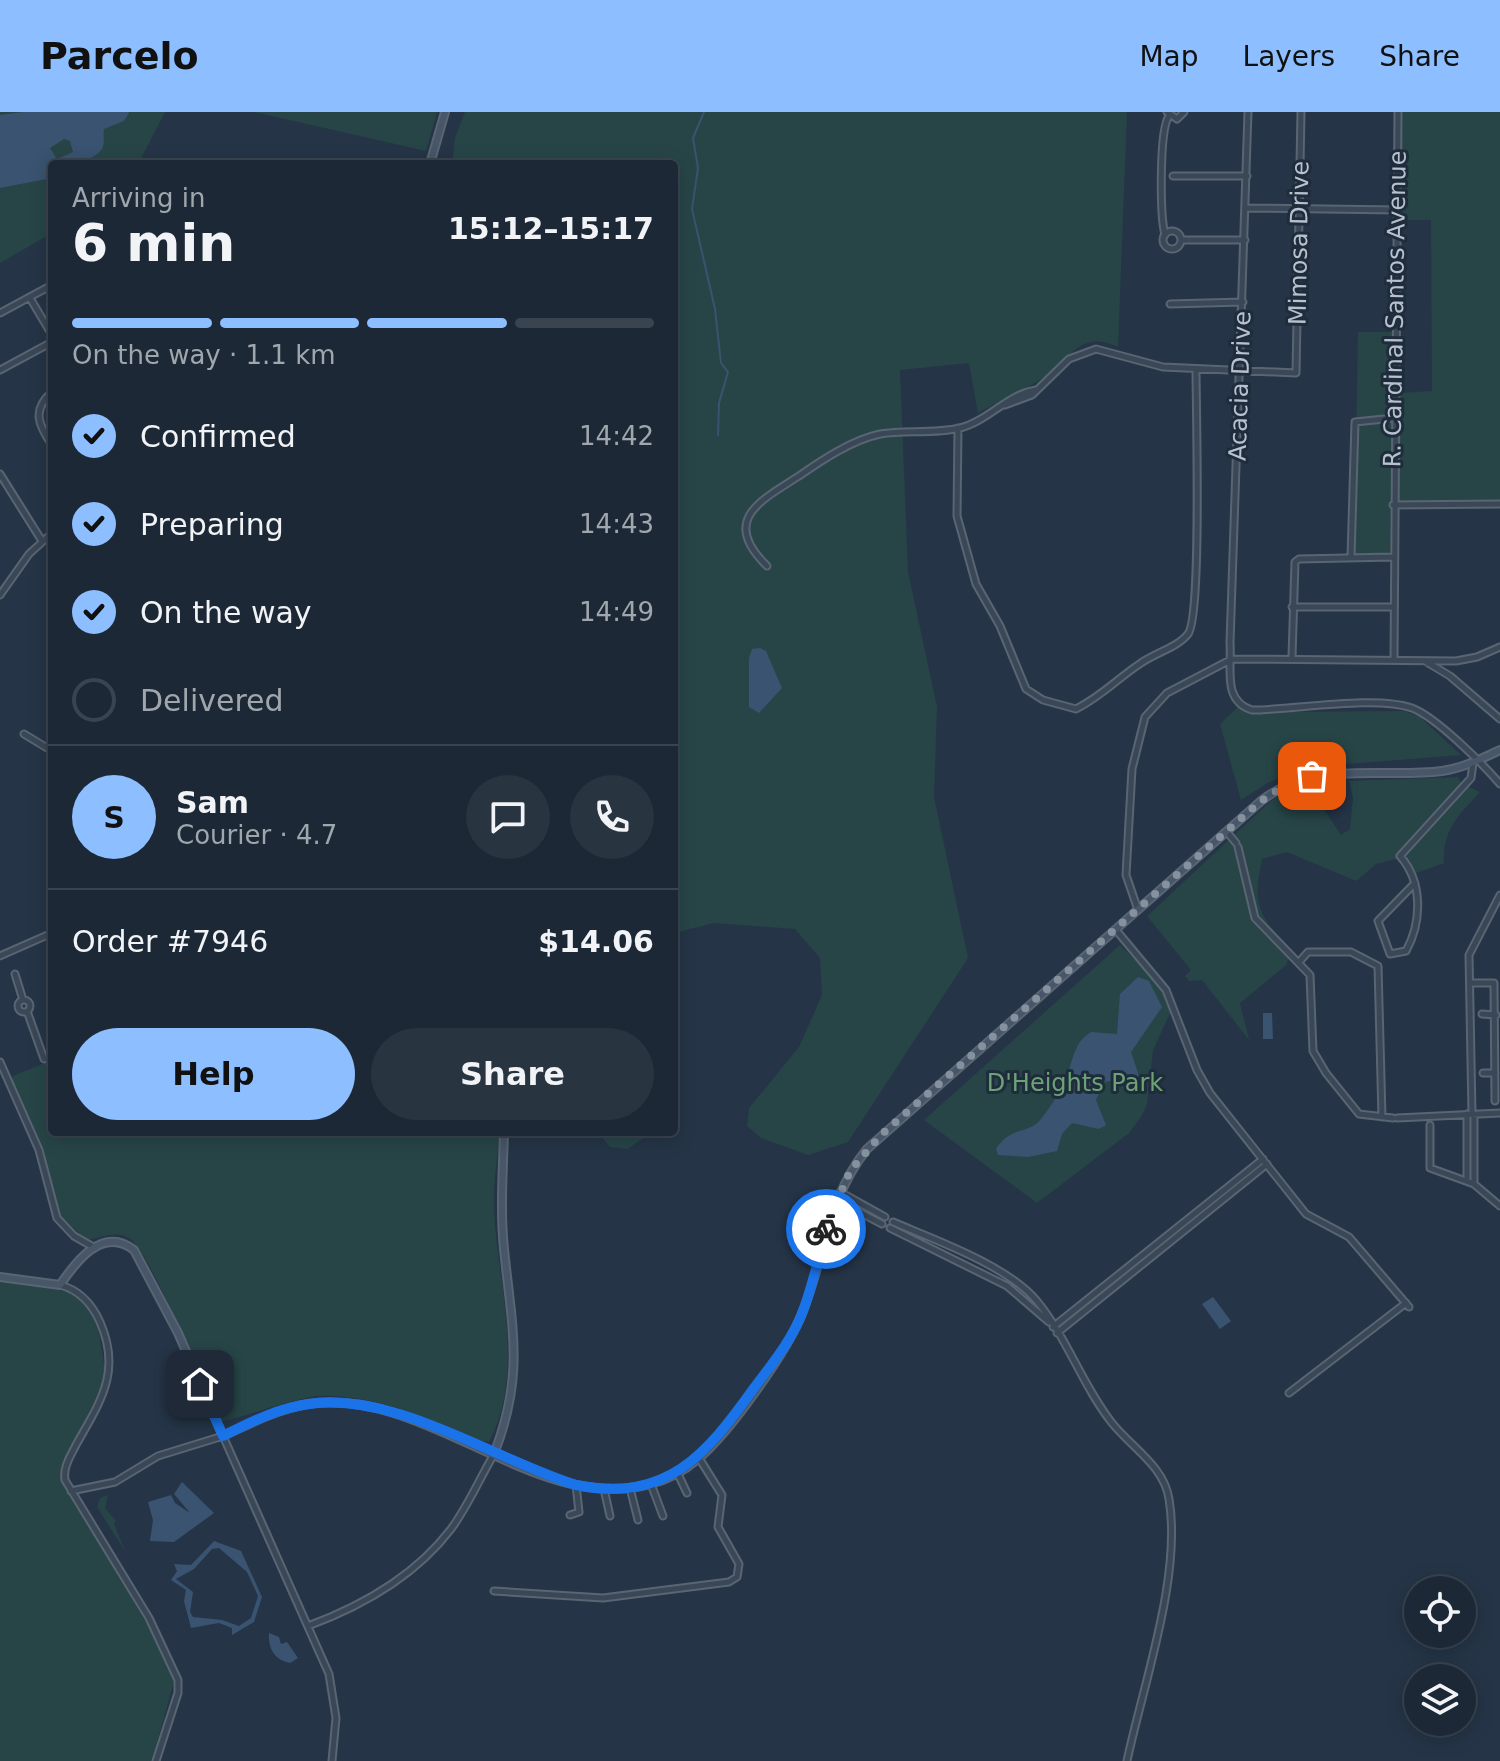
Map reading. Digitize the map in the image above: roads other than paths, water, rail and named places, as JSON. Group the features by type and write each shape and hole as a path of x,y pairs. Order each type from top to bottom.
{"main road":[{"path":"431,160 445,112"},
{"path":"0,1277 60,1285 79,1256 95,1248 121,1243 134,1250 178,1333 223,1436 289,1408 310,1404 357,1404 394,1413 576,1485 604,1489 651,1484 699,1458 736,1414 797,1325 839,1191 858,1160 881,1135 1272,792 1312,776 1440,771 1475,762 1500,750"},
{"path":"494,1454 509,1414 516,1352 502,1227 504,1136"}],"street":[{"path":"1182,240 1177,248 1171,249 1164,244 1161,182 1163,127 1168,114 1179,118 1184,112"},
{"name":"Acacia Drive","path":"1248,112 1232,694 1245,708 1407,707 1422,714 1500,784"},
{"name":"Mimosa Drive","path":"1239,371 1296,373 1301,112"},
{"name":"R. Cardinal Santos Avenue","path":"1394,660 1398,112"},
{"path":"1173,176 1247,176"},
{"path":"1246,208 1398,210"},
{"path":"1165,235 1175,231 1182,240"},
{"path":"1182,240 1245,240"},
{"path":"0,313 48,287"},
{"path":"30,298 48,328"},
{"path":"1170,304 1243,302"},
{"path":"0,370 48,344"},
{"path":"767,566 748,543 746,531 751,511 765,496 835,454 878,435 958,428 1005,405 1023,400 1074,356 1096,349 1116,352 1153,366 1239,371"},
{"path":"958,428 957,516 976,584 1000,626 1026,689 1043,700 1076,709 1115,687 1143,661 1182,639 1193,623 1196,369"},
{"path":"48,397 39,408 38,422 48,438"},
{"path":"1351,557 1355,422 1358,418 1394,418"},
{"path":"0,474 42,541"},
{"path":"1393,505 1500,504"},
{"path":"0,595 2,587 48,536"},
{"path":"1292,657 1292,570 1299,559 1393,557"},
{"path":"1292,607 1394,607"},
{"path":"1138,910 1126,875 1132,769 1140,729 1149,709 1167,693 1232,659 1466,660 1500,647"},
{"path":"1424,661 1450,676 1500,719"},
{"path":"24,734 48,749"},
{"path":"1415,883 1378,921 1390,954 1406,951 1414,937 1418,903 1415,883 1400,856 1471,778 1475,762"},
{"path":"1227,832 1237,845 1255,918 1299,962 1312,983 1311,1028 1318,1062 1359,1114 1398,1118 1500,1113"},
{"path":"1474,1184 1469,955 1500,895"},
{"path":"1116,930 1166,990 1202,1081 1306,1214 1349,1237 1407,1305 1289,1393"},
{"path":"0,956 48,935"},
{"path":"1299,962 1308,952 1351,952 1378,966 1382,1117"},
{"path":"15,974 23,1000 30,1004 27,1011 44,1059"},
{"path":"1470,983 1494,983 1495,1101"},
{"path":"1482,1014 1496,1015"},
{"path":"0,1062 39,1150 57,1218 74,1236 95,1248"},
{"path":"1483,1073 1495,1073"},
{"path":"1467,1180 1471,1114"},
{"path":"1430,1125 1430,1168 1467,1180 1500,1206"},
{"path":"1053,1327 1265,1162"},
{"path":"836,1200 883,1220 839,1191"},
{"path":"892,1225 1019,1285 1033,1297 1100,1406 1162,1477 1169,1498 1168,1574 1148,1684 1127,1761"},
{"path":"60,1285 74,1291 95,1311 104,1331 110,1370 105,1391 65,1468 65,1480 149,1618 178,1680 178,1693 156,1761"},
{"path":"71,1491 115,1482 158,1456 223,1436 308,1626 334,1696 336,1735 332,1761"},
{"path":"308,1626 379,1592 424,1559 453,1526 494,1454"},
{"path":"494,1591 603,1598 729,1582 737,1577 739,1564 718,1527 722,1495 699,1458"},
{"path":"677,1472 687,1493"},
{"path":"651,1484 663,1516"},
{"path":"570,1515 579,1512 576,1485"},
{"path":"630,1488 638,1520"},
{"path":"604,1489 610,1516"}],"water":[{"path":"23,112 129,112 124,121 104,129 103,147 98,154 84,160 48,160 48,179 0,188 0,115","holes":["64,139 70,141 73,152 57,159 50,148"]},
{"path":"752,649 766,651 782,688 759,713 749,707 749,658"},
{"path":"1138,977 1149,981 1162,1007 1131,1052 1139,1076 1136,1089 1129,1091 1111,1081 1104,1082 1096,1100 1106,1125 1099,1129 1072,1123 1062,1134 1057,1151 1028,1157 998,1155 996,1149 1002,1141 1036,1124 1045,1114 1056,1098 1075,1051 1085,1036 1091,1032 1117,1034 1120,994"},
{"path":"1263,1013 1272,1013 1273,1039 1263,1039"},
{"path":"1213,1297 1231,1321 1220,1329 1202,1304"},
{"path":"182,1482 214,1513 174,1542 150,1541 153,1520 148,1502 171,1495 175,1503 190,1513 174,1494"},
{"path":"214,1541 241,1551 262,1597 254,1622 232,1635 232,1628 219,1623 191,1628 184,1601 186,1590 171,1580 177,1571 174,1564 191,1565","holes":["219,1548 247,1572 258,1596 251,1618 239,1626 222,1620 193,1617 190,1612 193,1592 176,1579 194,1569 212,1549"]},
{"path":"269,1633 279,1637 281,1644 287,1642 298,1658 290,1663 276,1656 271,1648"}],"waterway":[{"path":"704,112 693,138 698,168 692,209 715,309 721,363 728,372 719,403 718,435"}],"park label":[{"name":"D'Heights Park","path":"1075,1083"}]}
